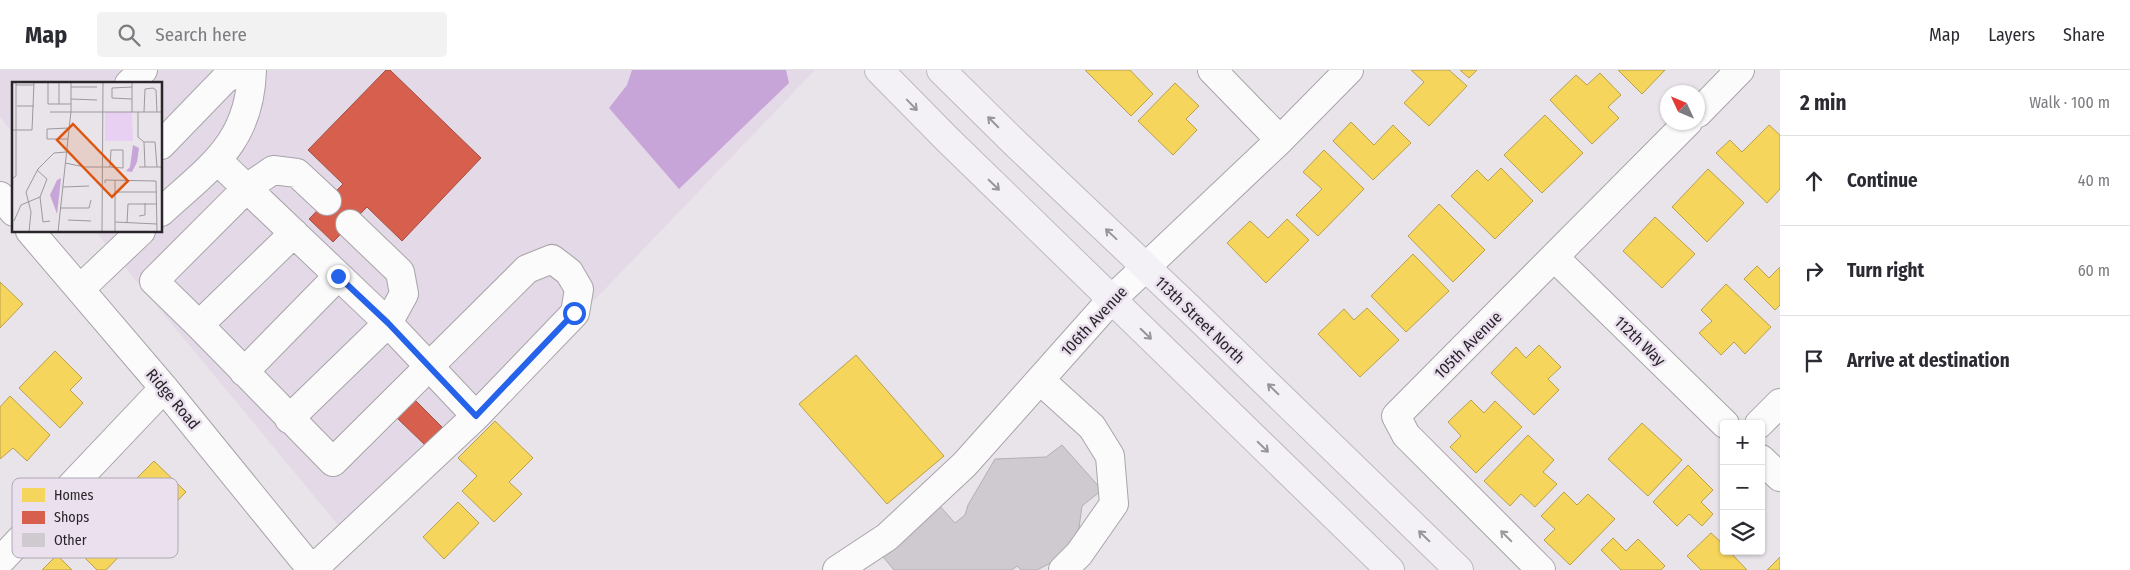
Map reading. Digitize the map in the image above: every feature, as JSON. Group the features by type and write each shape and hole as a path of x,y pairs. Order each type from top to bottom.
{"main road":[{"path":"879,70 917,110 1111,300 1390,570"},
{"name":"113th Street North","path":"941,70 1458,570"}],"street":[{"path":"131,82 143,70"},
{"path":"162,143 224,80 240,70"},
{"path":"162,211 217,160 235,139 249,104 252,70"},
{"path":"1212,70 1280,140"},
{"name":"106th Avenue","path":"844,568 887,536 965,464 1111,300 1280,140 1350,70"},
{"path":"1705,106 1740,70"},
{"name":"105th Avenue","path":"1541,570 1406,435 1396,416 1680,130"},
{"path":"217,160 388,323 476,416"},
{"path":"312,570 476,416 574,313 580,289 569,272 552,259 527,268 333,462 154,281 247,188 274,170 297,173 326,201"},
{"path":"289,419 388,323 404,294 400,272 350,224"},
{"name":"Ridge Road","path":"31,232 164,388 312,570"},
{"path":"80,289 140,232"},
{"path":"199,325 294,233"},
{"name":"112th Way","path":"1555,258 1721,420"},
{"path":"244,372 338,276"},
{"path":"1040,380 1092,427 1110,456 1114,504 1079,554 1063,570"},
{"path":"79,478 164,388"},
{"path":"1763,420 1780,403"},
{"path":"1765,463 1780,477"},
{"path":"0,561 12,548"}],"shaded area":[{"path":"0,70 632,70 627,85 789,83 786,70 815,70 357,548 96,232 162,232 162,82 12,82 12,132 0,117"},
{"path":"632,70 786,70 789,83 679,189 609,108 627,85"}],"building: Homes":[{"path":"1085,70 1130,70 1153,94 1131,116"},
{"path":"1411,70 1449,70 1467,86 1429,126 1404,103 1424,82"},
{"path":"1460,70 1477,70 1469,78"},
{"path":"1618,70 1665,70 1642,94"},
{"path":"1600,73 1621,95 1608,107 1619,118 1592,144 1550,100 1576,75 1587,85"},
{"path":"1175,83 1199,106 1186,119 1197,130 1173,155 1138,121"},
{"path":"1545,115 1583,153 1542,193 1504,155"},
{"path":"1351,122 1374,145 1393,125 1411,143 1373,180 1333,141"},
{"path":"1769,125 1780,135 1780,189 1767,203 1716,153 1730,140 1742,152"},
{"path":"1324,150 1364,189 1318,236 1296,215 1322,189 1303,172"},
{"path":"1501,168 1533,201 1495,239 1451,196 1477,170 1488,181"},
{"path":"1708,169 1744,203 1707,242 1672,207"},
{"path":"1439,204 1485,250 1453,282 1408,236"},
{"path":"1655,217 1695,254 1662,288 1623,251"},
{"path":"1287,219 1309,240 1266,283 1227,243 1250,221 1268,238"},
{"path":"1413,254 1449,291 1406,332 1371,296"},
{"path":"1757,266 1769,278 1780,267 1780,305 1775,310 1744,279"},
{"path":"0,282 23,304 0,328"},
{"path":"1726,284 1771,327 1745,354 1734,342 1721,355 1699,333 1712,321 1701,310"},
{"path":"1367,308 1399,340 1360,377 1318,334 1344,309 1354,320"},
{"path":"1539,345 1561,367 1548,379 1559,390 1534,415 1491,373 1516,347 1526,358"},
{"path":"55,351 82,378 70,390 83,403 60,428 19,388"},
{"path":"856,355 944,456 887,504 799,404"},
{"path":"10,396 50,435 27,461 13,448 0,459 0,407"},
{"path":"1471,400 1484,413 1495,401 1522,427 1476,473 1450,447 1461,436 1448,422"},
{"path":"495,421 533,458 509,482 522,494 494,522 462,491 477,476 458,458"},
{"path":"1642,423 1682,460 1648,496 1608,459"},
{"path":"1528,435 1554,460 1543,472 1557,484 1535,507 1521,494 1510,506 1484,481"},
{"path":"154,461 172,478 137,478"},
{"path":"1688,465 1713,490 1701,502 1713,514 1702,526 1689,514 1677,526 1653,502"},
{"path":"178,484 186,492 178,500"},
{"path":"1564,492 1577,505 1588,494 1615,519 1570,565 1544,540 1555,529 1541,516"},
{"path":"458,502 479,523 444,559 423,537"},
{"path":"1711,533 1720,541 1720,555 1733,555 1747,570 1701,570 1687,556"},
{"path":"1613,538 1626,551 1638,539 1665,566 1661,570 1621,570 1601,550"},
{"path":"1780,557 1780,570 1767,570"},
{"path":"54,558 60,558 72,570 42,570"},
{"path":"85,558 118,558 106,570 97,570"}],"building: Shops":[{"path":"386,70 390,70 481,158 402,241 367,207 333,242 309,219 343,184 308,150"},
{"path":"415,400 442,427 425,445 397,418"}],"building: Other":[{"path":"1062,445 1102,490 1082,506 1076,550 1037,570 1021,570 1017,566 1012,570 894,570 879,552 938,504 955,523 965,515 968,505 995,459 1046,457"}],"route":[{"path":"338,276 388,323 476,416 574,313"}]}
